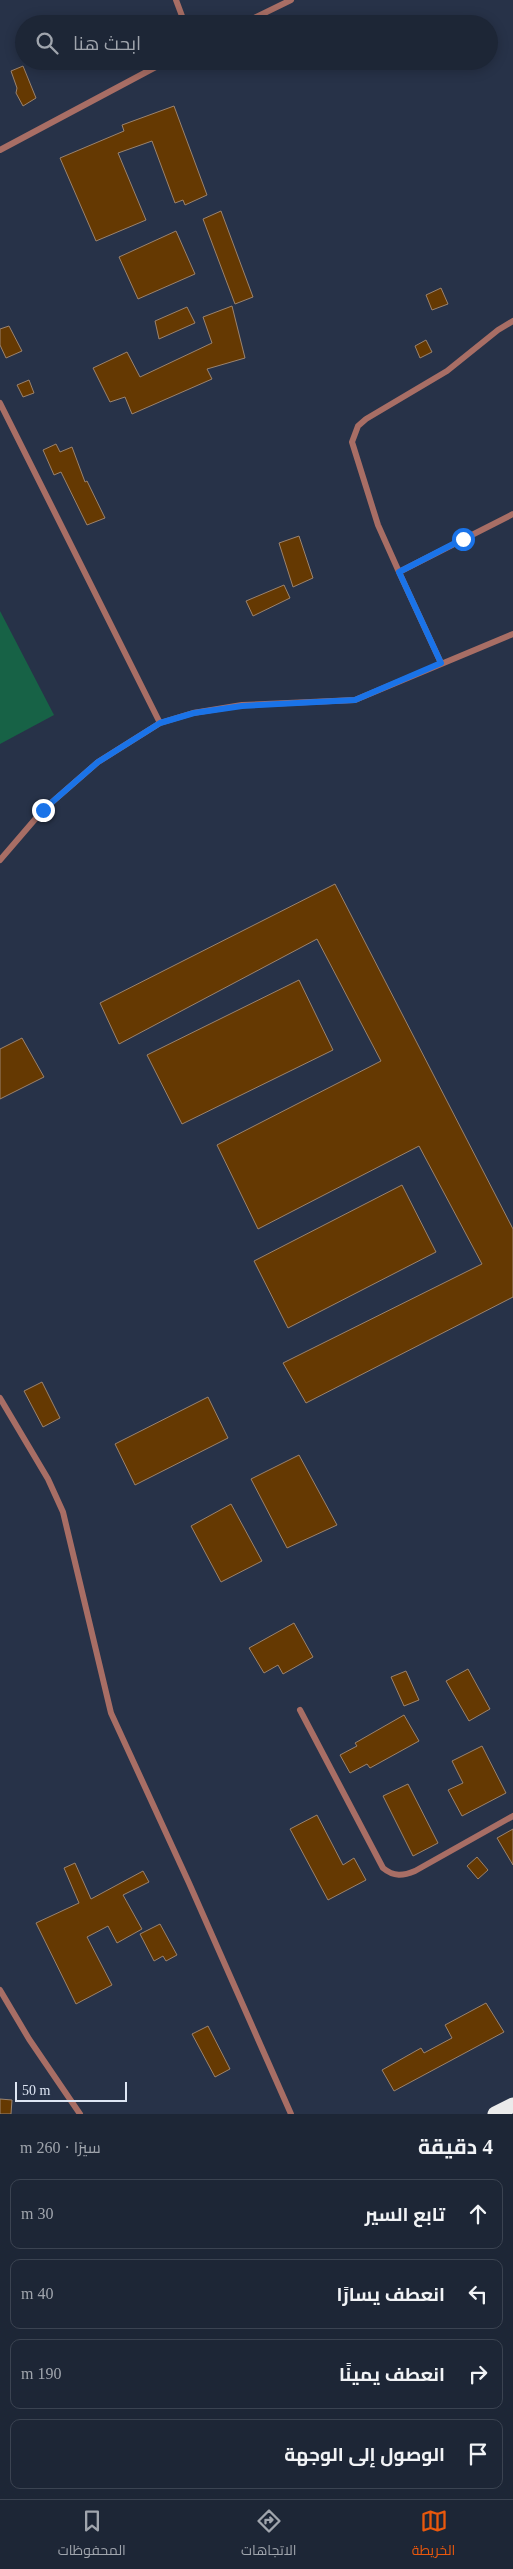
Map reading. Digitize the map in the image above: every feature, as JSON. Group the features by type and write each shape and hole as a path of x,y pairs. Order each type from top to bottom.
{"highway":[{"path":"495,2114 513,2105"}],"lane":[{"path":"176,0 182,15"},
{"path":"260,15 291,0"},
{"path":"0,150 150,70"},
{"path":"441,663 378,526 352,442 354,434 366,419 447,371 498,330 513,321"},
{"path":"0,403 160,723"},
{"path":"399,572 513,514"},
{"path":"0,860 43,810 98,762 160,723 194,713 242,706 355,700 513,634"},
{"path":"0,1398 48,1479 63,1512 111,1714 291,2114"},
{"path":"300,1710 384,1868 390,1873 398,1875 415,1871 513,1816"},
{"path":"0,1990 29,2039 80,2114"}],"green space":[{"path":"0,611 54,715 0,744"}],"building":[{"path":"25,70 36,98 23,106 16,93 17,88 11,71"},
{"path":"174,106 207,195 185,205 183,200 175,203 152,141 118,153 146,220 96,241 60,158 124,131 122,125"},
{"path":"221,211 253,297 235,304 203,219"},
{"path":"176,231 195,274 138,299 119,257"},
{"path":"441,288 448,304 432,310 426,295"},
{"path":"232,306 245,358 207,369 212,379 132,414 125,397 110,402 93,368 127,352 140,377 212,343 203,317"},
{"path":"187,307 195,323 159,339 155,321"},
{"path":"9,326 22,351 6,358 0,345 0,329"},
{"path":"426,340 432,352 420,358 415,346"},
{"path":"29,380 34,393 23,397 17,385"},
{"path":"56,444 60,452 72,447 85,482 87,481 105,518 87,525 61,472 54,475 43,450"},
{"path":"299,536 313,578 293,587 279,543"},
{"path":"284,585 290,598 253,616 246,601"},
{"path":"335,884 513,1229 513,1297 306,1403 283,1363 482,1264 419,1146 258,1229 217,1145 381,1061 317,939 119,1044 100,1003"},
{"path":"299,980 333,1050 182,1124 147,1055"},
{"path":"22,1038 44,1077 0,1099 0,1049"},
{"path":"402,1185 436,1252 288,1328 254,1261"},
{"path":"42,1382 60,1418 43,1427 24,1391"},
{"path":"208,1397 228,1438 135,1485 115,1444"},
{"path":"299,1455 337,1525 287,1548 251,1479"},
{"path":"231,1504 262,1561 221,1582 191,1526"},
{"path":"294,1623 313,1657 283,1674 278,1665 264,1673 249,1648"},
{"path":"468,1669 490,1709 469,1721 446,1681"},
{"path":"406,1671 419,1700 404,1706 391,1677"},
{"path":"404,1715 419,1741 370,1768 367,1764 350,1773 340,1755 357,1746 355,1743"},
{"path":"482,1746 506,1793 462,1816 448,1790 463,1783 452,1761"},
{"path":"408,1784 438,1843 413,1856 383,1796"},
{"path":"317,1815 343,1865 354,1858 366,1880 328,1900 290,1829"},
{"path":"513,1829 513,1865 497,1838"},
{"path":"477,1857 488,1870 478,1879 467,1866"},
{"path":"75,1863 91,1899 143,1871 149,1882 123,1895 142,1929 117,1943 108,1926 87,1937 112,1985 76,2004 36,1923 79,1903 64,1868"},
{"path":"160,1924 177,1955 166,1961 163,1956 154,1961 140,1934"},
{"path":"486,2003 504,2032 394,2091 382,2070 421,2048 424,2053 452,2038 445,2025"},
{"path":"208,2026 230,2069 215,2077 192,2034"},
{"path":"0,2099 12,2100 11,2114 0,2114"}],"route":[{"path":"43,810 98,762 160,723 215,709 290,702 324,703 355,700 441,663 399,572 463,539"}]}
